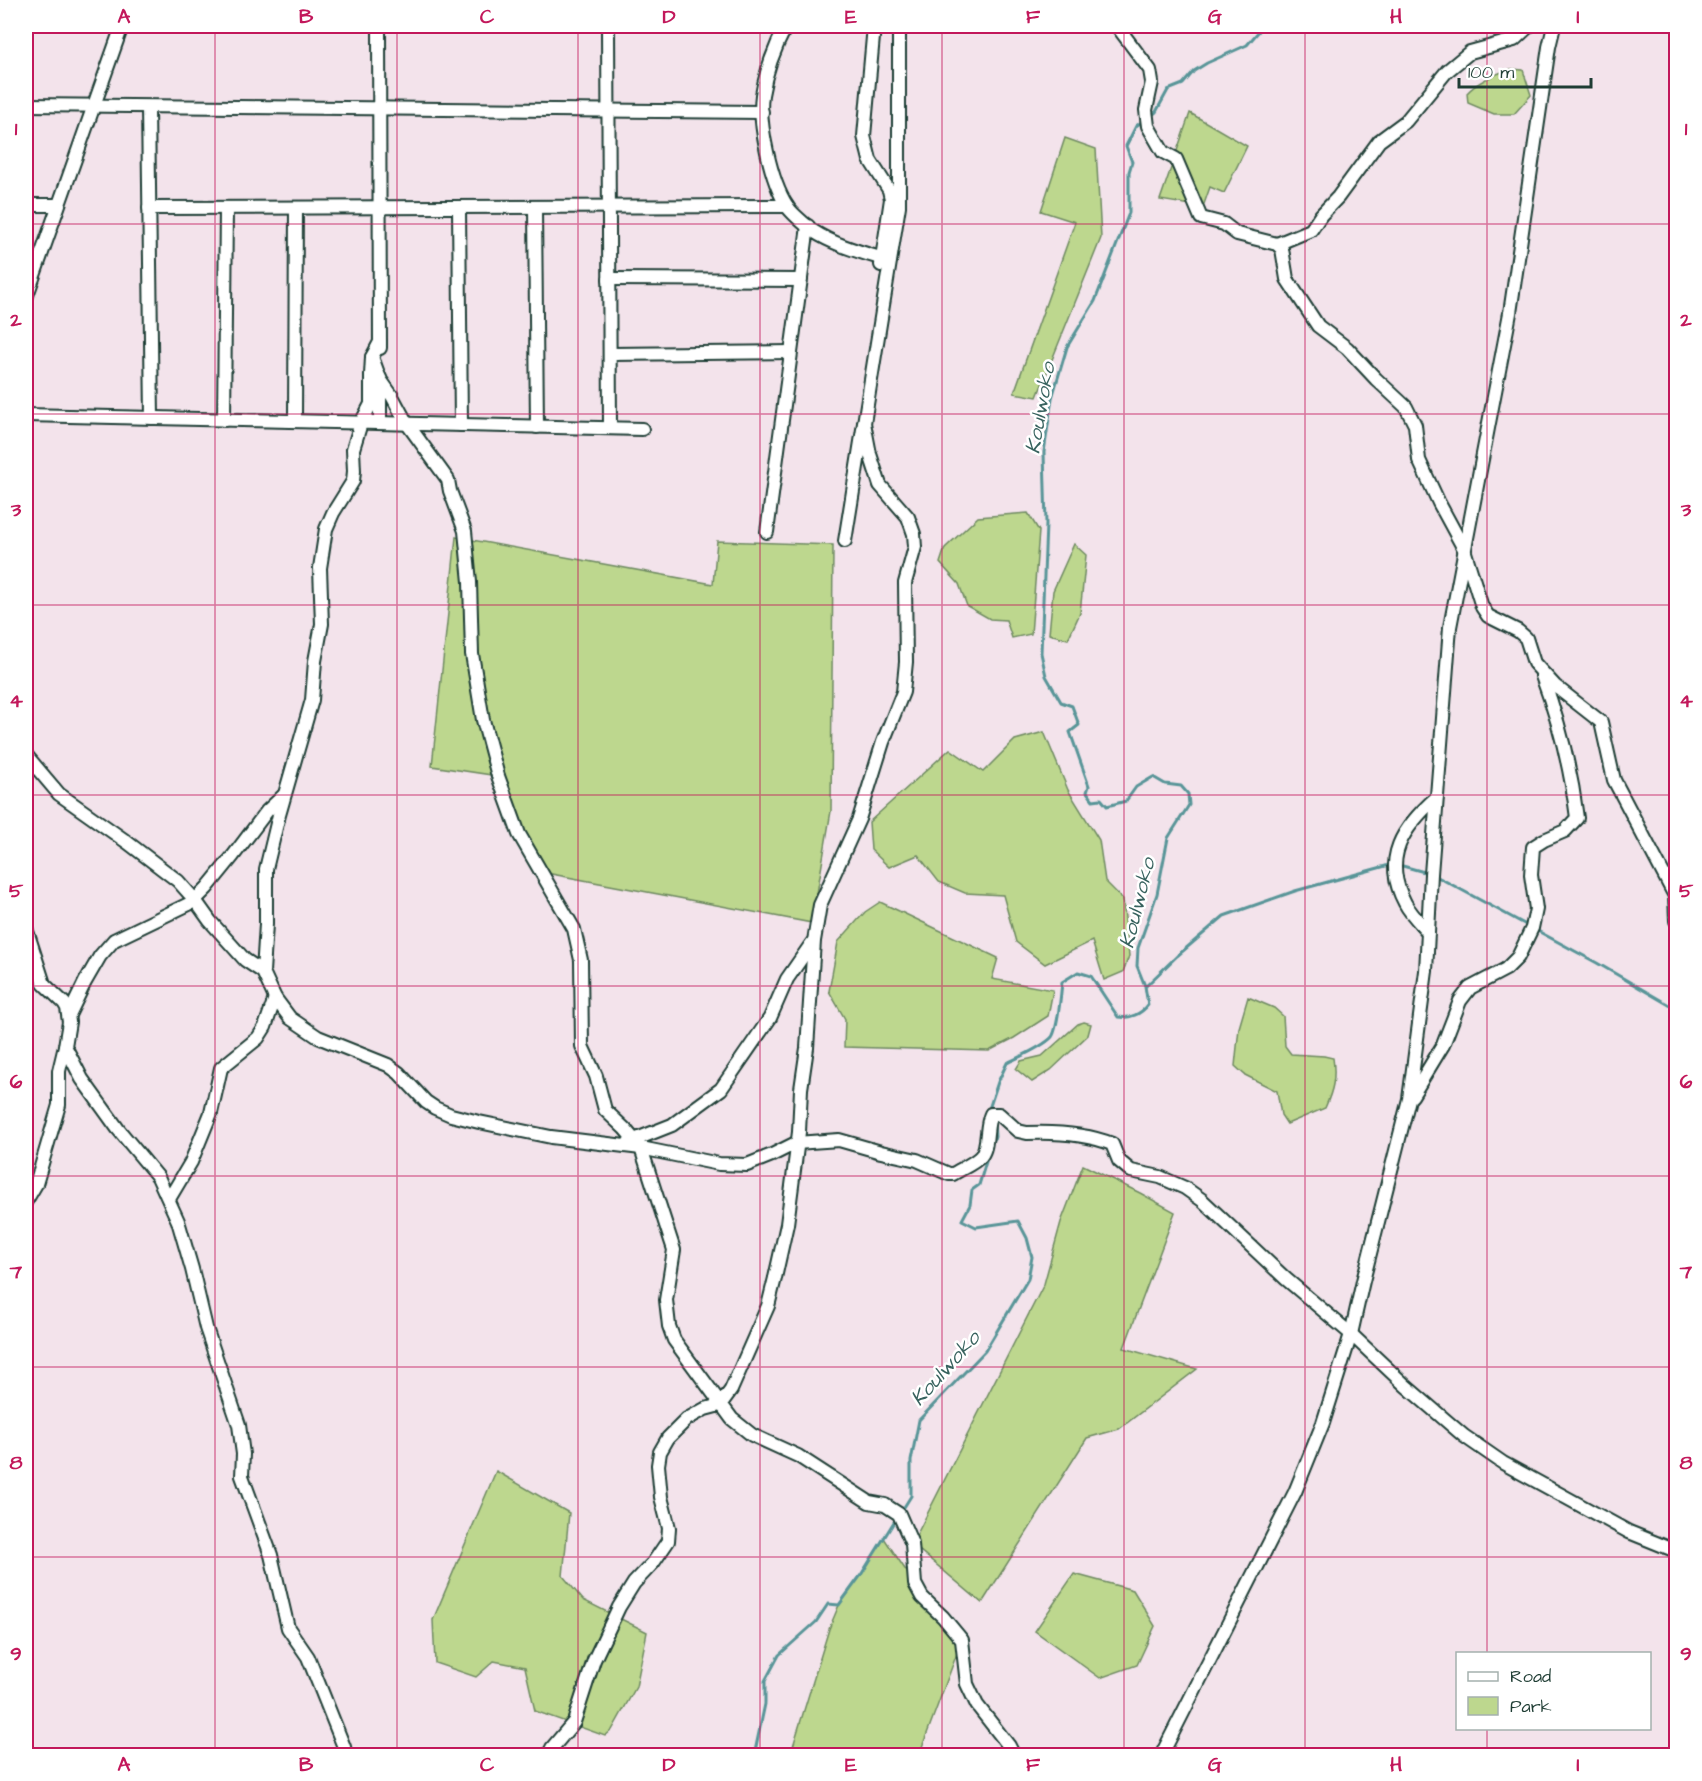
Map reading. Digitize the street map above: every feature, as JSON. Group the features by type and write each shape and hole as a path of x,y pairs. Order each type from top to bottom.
{"street":[{"path":"26,298 122,26"},
{"path":"379,26 380,423"},
{"path":"608,26 610,428"},
{"path":"786,26 772,54 762,96 763,130 771,170 787,206 813,231 849,249 886,260"},
{"path":"845,541 882,310 891,199 889,190 870,160 864,136 874,26"},
{"path":"886,260 899,206 899,26"},
{"path":"1117,26 1150,70 1152,82 1146,110 1148,126 1163,152 1176,159 1201,218 1224,224 1237,234 1276,244 1282,249 1287,279 1318,326 1347,348 1406,407 1415,425 1419,460 1464,549 1482,607 1488,616 1518,631 1526,638 1534,663 1541,671 1555,686 1601,722 1614,780 1675,896 1677,921"},
{"path":"1276,244 1311,230 1379,141 1406,121 1447,71 1470,52 1514,40 1529,26"},
{"path":"1161,1755 1295,1492 1323,1423 1351,1334 1409,1099 1426,971 1450,627 1510,313 1549,46 1554,26"},
{"path":"26,105 762,112"},
{"path":"148,107 152,418"},
{"path":"26,205 58,205"},
{"path":"149,208 787,206"},
{"path":"459,207 461,425"},
{"path":"535,207 537,427"},
{"path":"224,420 226,208"},
{"path":"295,421 296,208"},
{"path":"767,532 808,226"},
{"path":"609,279 801,280"},
{"path":"380,342 372,357 371,404 361,423 353,449 353,481 326,529 320,568 322,624 315,661 312,700 267,869 263,972 275,998 290,1018 318,1037 388,1065 399,1073 426,1102 451,1115 551,1137 620,1145 638,1144 719,1164 747,1165 796,1143 839,1140 917,1160 953,1174 981,1157 991,1114 999,1114 1018,1131 1102,1140 1112,1144 1119,1161 1131,1171 1160,1177 1185,1188 1202,1200 1464,1436 1503,1463 1629,1532 1677,1551"},
{"path":"610,354 791,352"},
{"path":"372,357 380,379 407,424 448,480 465,531 470,582 472,654 483,720 498,776 519,834 574,929 581,960 582,1046 596,1076 605,1110 638,1144 674,1250 666,1300 669,1326 674,1340 720,1405 732,1419 752,1435 798,1456 869,1502 885,1505 899,1514 912,1544 915,1584 922,1597 962,1640 967,1684 978,1705 1014,1755"},
{"path":"26,415 642,429"},
{"path":"548,1755 574,1722 594,1660 620,1606 634,1582 653,1563 668,1541 669,1528 658,1465 660,1452 668,1438 687,1419 705,1409 720,1405 731,1390 768,1306 787,1224 807,1048 813,941 820,905 859,819 883,742 903,692 906,662 905,583 915,547 914,534 908,516 880,485 870,454 864,423"},
{"path":"1409,1099 1443,1045 1460,1000 1470,988 1506,969 1518,957 1532,928 1536,909 1531,875 1533,847 1565,831 1577,818 1554,706 1541,671"},
{"path":"26,756 59,794 178,881 245,960 263,972"},
{"path":"26,1201 36,1184 59,1105 60,1071 69,1015 100,956 114,940 195,900 233,856 267,810 286,794"},
{"path":"1428,932 1405,904 1396,881 1395,864 1398,847 1405,830 1437,797"},
{"path":"26,928 45,984 64,1003 69,1015"},
{"path":"638,1144 672,1125 721,1089 770,1017 787,979 813,941"},
{"path":"169,1199 190,1162 211,1113 221,1068 258,1038 265,1027 275,998"},
{"path":"65,1046 82,1079 118,1129 159,1177 178,1221 206,1328 239,1425 243,1454 242,1476 271,1555 288,1628 308,1657 345,1747 346,1755"}],"green space":[{"path":"1511,69 1523,70 1531,95 1514,114 1494,114 1468,103 1467,93 1476,85"},
{"path":"1190,113 1247,146 1224,193 1210,187 1203,207 1160,200"},
{"path":"1065,138 1096,149 1101,238 1037,397 1014,393 1075,222 1041,211"},
{"path":"1028,513 1039,531 1031,634 1012,638 1006,620 990,619 967,606 959,584 940,563 945,548 978,517"},
{"path":"456,537 713,584 717,541 833,545 831,811 812,923 541,872 498,776 432,766"},
{"path":"1074,544 1086,555 1080,613 1068,639 1049,634 1053,591"},
{"path":"1044,732 1068,790 1099,840 1105,881 1123,899 1129,956 1123,972 1104,980 1092,941 1045,964 1016,942 1003,895 965,893 939,882 918,855 889,867 871,850 869,822 950,749 983,772 1015,740"},
{"path":"880,902 998,958 992,979 1053,990 1048,1016 989,1051 844,1047 845,1019 829,991 838,942 865,912"},
{"path":"1248,997 1274,1008 1283,1016 1285,1046 1291,1054 1333,1058 1333,1084 1325,1108 1287,1124 1281,1115 1277,1091 1245,1075 1235,1066 1239,1028"},
{"path":"1084,1022 1091,1024 1088,1035 1051,1070 1032,1082 1016,1069 1021,1061 1042,1056 1078,1024"},
{"path":"1083,1165 1175,1212 1124,1348 1197,1369 1119,1429 1087,1438 982,1603 912,1544 1044,1284 1061,1222"},
{"path":"496,1471 569,1513 563,1576 583,1600 647,1632 636,1687 612,1730 605,1736 535,1711 525,1667 494,1661 476,1677 435,1663 433,1620"},
{"path":"884,1538 915,1584 962,1640 919,1755 790,1756 829,1629 839,1605"},
{"path":"1074,1574 1133,1590 1155,1626 1137,1665 1100,1678 1035,1631"}],"waterway":[{"name":"Koulwoko","path":"1151,116 1156,112 1168,90 1183,84 1194,71 1207,63 1247,45 1261,26"},
{"name":"Koulwoko","path":"991,1112 989,1109 1007,1063 1037,1048 1052,1037 1058,1019 1062,982 1078,972 1091,976 1118,1017 1135,1015 1148,1005 1145,986 1137,966 1138,948 1157,894 1168,838 1189,805 1188,794 1181,786 1165,784 1153,777 1136,787 1126,801 1107,806 1101,799 1093,800 1087,792 1089,786 1070,732 1079,725 1072,706 1061,702 1046,676 1041,653 1046,524 1044,452 1052,398 1067,347 1095,301 1129,213 1129,172 1132,162 1126,146 1136,126 1143,121"},
{"path":"1146,986 1224,916 1295,891 1393,864"},
{"path":"1399,865 1428,873"},
{"path":"1434,875 1528,926"},
{"path":"1534,929 1676,1009"},
{"name":"Koulwoko","path":"990,1143 995,1137 994,1121"},
{"name":"Koulwoko","path":"901,1512 911,1496 911,1461 919,1420 985,1351 1028,1279 1032,1257 1027,1238 1018,1221 976,1227 962,1220 970,1205 972,1190 979,1185 988,1155"},
{"name":"Koulwoko","path":"754,1756 765,1704 765,1681 779,1655 816,1622 828,1604 839,1605 861,1575 897,1517"}]}
